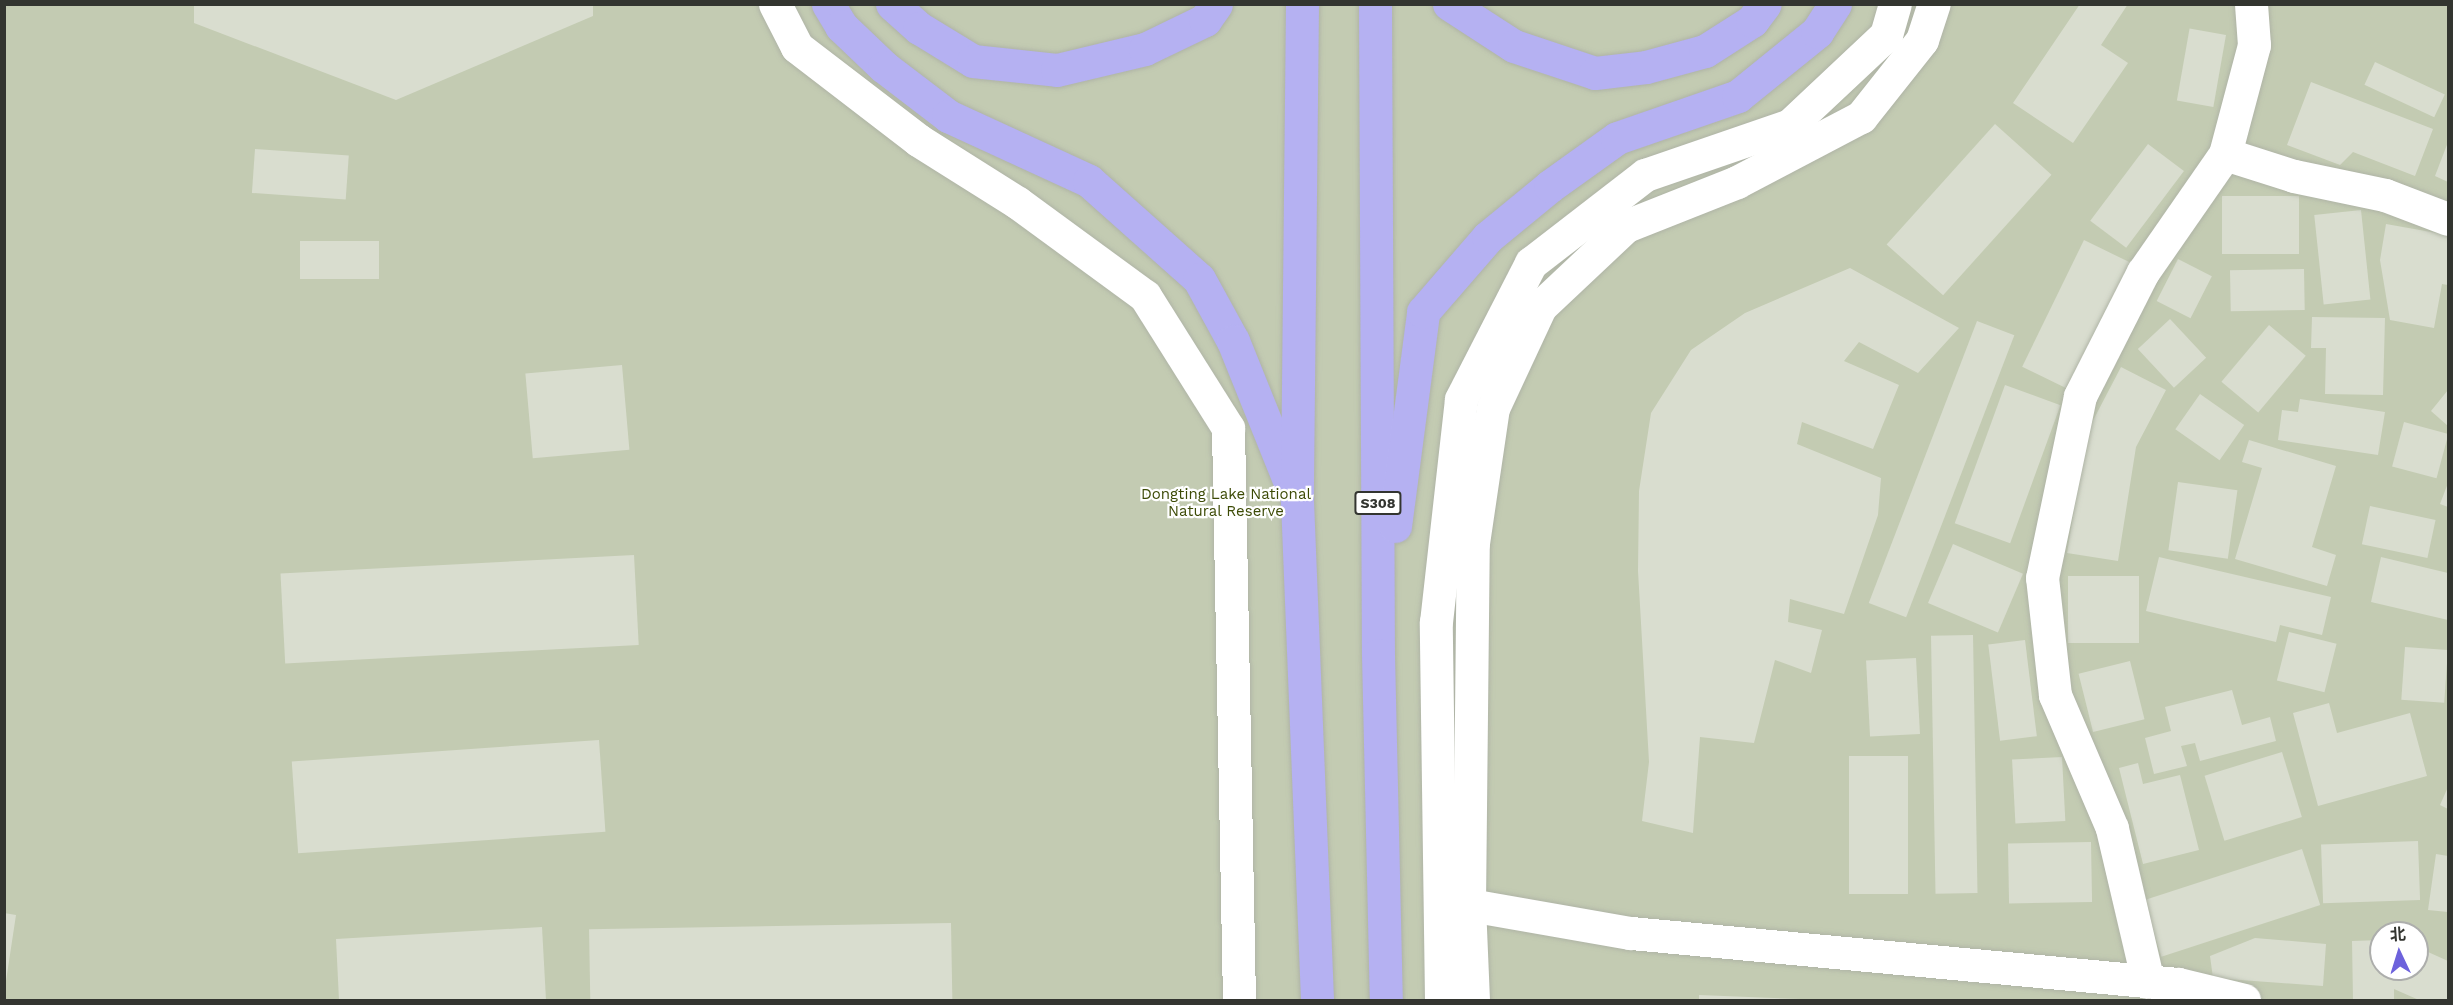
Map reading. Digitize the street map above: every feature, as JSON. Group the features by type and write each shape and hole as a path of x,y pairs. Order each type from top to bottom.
{"main road":[{"path":"828,4 841,26 884,68 948,116 1089,181 1199,279 1233,340 1297,501"},
{"path":"892,4 919,28 973,61 1057,70 1145,49 1205,20 1216,4"},
{"path":"1302,4 1297,501 1317,1000"},
{"name":"S308","path":"1376,4 1378,655 1386,1000"},
{"path":"1449,4 1514,46 1595,73 1646,67 1705,51 1752,21 1765,4"},
{"path":"1378,655 1423,312 1488,237 1550,186 1617,138 1738,96 1817,32 1835,4"}],"street":[{"path":"775,4 797,47 918,140 1018,203 1145,296 1228,428 1239,1000"},
{"path":"1473,1000 1454,903 1436,622 1461,399 1531,262 1646,175 1790,125 1886,36 1895,4"},
{"path":"1441,1000 1454,903 1473,543 1493,408 1540,307 1626,226 1737,182 1861,117 1922,39 1934,4"},
{"path":"2148,982 2112,828 2055,695 2042,578 2080,396 2144,272 2225,154 2254,45 2251,4"},
{"path":"2225,154 2294,176 2385,195 2448,219"},
{"path":"1454,903 1631,933 2178,984 2244,1000"}],"green space":[{"name":"Dongting Lake National Natural Reserve","path":"5,5 2448,5 2448,1000 5,1000"}],"building":[{"path":"194,4 593,4 593,16 396,100 194,23"},
{"path":"2080,4 2128,4 2101,45 2128,63 2073,143 2013,103"},
{"path":"2190,29 2226,35 2213,107 2177,100"},
{"path":"2375,62 2445,95 2434,117 2364,85"},
{"path":"2311,82 2433,129 2415,176 2353,152 2340,165 2287,145"},
{"path":"1995,124 2051,175 1943,295 1887,244"},
{"path":"2448,142 2448,182 2435,176"},
{"path":"2148,144 2184,171 2126,248 2090,221"},
{"path":"255,149 349,156 346,199 252,193"},
{"path":"2222,196 2299,196 2299,254 2222,254"},
{"path":"2361,210 2370,300 2324,304 2314,215"},
{"path":"2386,224 2448,235 2448,285 2442,284 2434,328 2390,320 2380,260"},
{"path":"2084,240 2131,263 2069,390 2022,367"},
{"path":"300,241 379,241 379,279 300,279"},
{"path":"2178,259 2212,276 2191,318 2157,301"},
{"path":"1850,268 1959,328 1918,373 1859,342 1844,361 1899,385 1873,449 1802,422 1797,444 1881,478 1878,515 1844,614 1790,599 1788,622 1822,630 1811,673 1775,660 1754,743 1700,737 1693,833 1642,821 1649,762 1638,571 1639,491 1651,413 1691,350 1745,313"},
{"path":"2304,269 2305,310 2231,311 2230,270"},
{"path":"2312,317 2385,318 2383,395 2325,394 2326,348 2311,348"},
{"path":"2170,319 2206,358 2174,388 2138,349"},
{"path":"1977,321 2014,335 1906,617 1869,603"},
{"path":"2269,325 2306,356 2258,413 2221,382"},
{"path":"622,365 629,450 533,458 525,373"},
{"path":"2121,367 2166,390 2136,447 2118,561 2067,553 2087,432"},
{"path":"2005,385 2060,405 2010,543 1955,523"},
{"path":"2448,390 2448,426 2431,411"},
{"path":"2200,394 2244,425 2220,460 2175,429"},
{"path":"2300,399 2385,412 2378,455 2278,440 2282,410 2298,412"},
{"path":"2404,422 2448,434 2437,478 2392,466"},
{"path":"2249,440 2336,466 2312,547 2336,555 2327,586 2235,559 2262,468 2242,462"},
{"path":"2178,482 2237,490 2228,559 2168,550"},
{"path":"2448,483 2448,507 2440,504"},
{"path":"2370,506 2436,520 2427,558 2362,544"},
{"path":"1953,544 2023,574 1998,633 1928,603"},
{"path":"634,555 639,645 285,663 280,574"},
{"path":"2159,557 2331,597 2322,635 2280,625 2276,642 2146,611"},
{"path":"2381,557 2448,573 2448,620 2371,602"},
{"path":"2068,576 2139,576 2139,643 2068,643"},
{"path":"2289,632 2337,644 2324,692 2277,681"},
{"path":"1973,635 1978,893 1936,894 1931,636"},
{"path":"2025,640 2037,736 2000,741 1988,645"},
{"path":"2405,647 2448,650 2444,703 2401,700"},
{"path":"1916,658 1920,734 1870,737 1866,661"},
{"path":"2130,661 2145,719 2093,732 2079,674"},
{"path":"2232,690 2242,725 2270,717 2276,741 2200,761 2195,743 2181,746 2187,766 2154,774 2145,738 2171,731 2165,707"},
{"path":"2329,703 2337,733 2410,713 2427,776 2318,806 2293,713"},
{"path":"599,740 605,832 298,853 292,761"},
{"path":"2282,752 2302,817 2224,841 2205,776"},
{"path":"1849,756 1908,756 1908,894 1849,894"},
{"path":"2062,757 2065,821 2015,824 2012,760"},
{"path":"2138,763 2143,784 2180,775 2199,850 2143,864 2119,768"},
{"path":"2448,787 2448,809 2440,805"},
{"path":"2418,841 2420,900 2323,903 2321,844"},
{"path":"2091,842 2092,902 2009,903 2008,843"},
{"path":"2302,849 2320,905 2161,957 2143,901"},
{"path":"2436,854 2448,856 2448,912 2428,910"},
{"path":"4,913 16,915 6,981 4,981"},
{"path":"951,923 952,1000 590,1000 589,929"},
{"path":"542,927 546,1000 339,1000 336,939"},
{"path":"2255,938 2326,944 2323,986 2213,978 2210,956"},
{"path":"2369,940 2369,981 2429,981 2429,952 2448,961 2448,1000 2419,1000 2394,989 2394,1000 2353,1000 2352,941"},
{"path":"1699,995 1800,999 1800,1000 1699,1000"}]}
